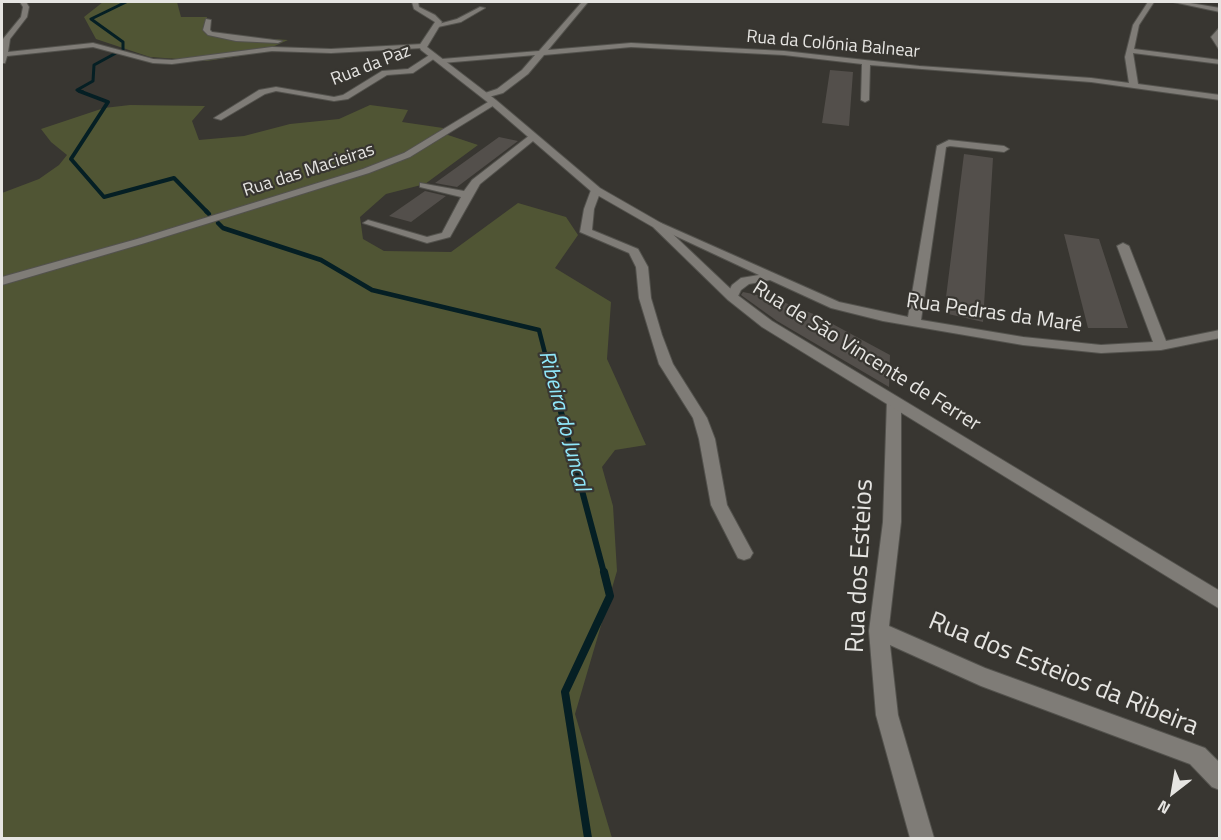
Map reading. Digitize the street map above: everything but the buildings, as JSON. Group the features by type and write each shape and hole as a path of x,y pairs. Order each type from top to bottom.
{"street":[{"path":"2,64 7,39 24,17 26,7 23,2"},
{"path":"415,2 416,8 437,19 438,25"},
{"name":"Rua das Macieiras","path":"2,282 366,171 407,155 517,79 585,2"},
{"path":"1134,86 1129,57 1136,25 1151,2"},
{"path":"1176,2 1220,10"},
{"path":"4,54 93,45 153,61 172,63 272,49 331,51 423,46 438,25 459,21 482,8"},
{"path":"208,20 207,30 210,34 220,36 292,43 336,43 364,48"},
{"path":"1220,29 1215,37 1220,49"},
{"name":"Rua da Colónia Balnear","path":"438,58 631,45 784,53 958,72 1064,78 1220,98"},
{"name":"Rua de São Vincente de Ferrer","path":"423,46 596,190 657,225 732,297 767,324 1220,600"},
{"path":"1132,51 1220,62"},
{"name":"Rua da Paz","path":"218,118 252,98 276,89 334,99 345,97 385,74 410,71 438,58"},
{"path":"865,100 866,62"},
{"path":"368,223 427,240 446,235 476,182 533,137"},
{"path":"914,322 942,146 949,143 1004,149"},
{"path":"424,185 467,195"},
{"path":"596,190 589,209 586,232 634,251 642,267 645,298 655,335 666,364 700,418 707,439 719,505 744,554"},
{"name":"Rua Pedras da Maré","path":"657,225 835,305 884,317 1023,341 1101,349 1161,346 1220,334"},
{"path":"1123,246 1161,346"},
{"path":"732,297 736,288 745,281 769,277"},
{"name":"Rua dos Esteios","path":"894,400 892,522 879,631 887,715 922,838"},
{"name":"Rua dos Esteios da Ribeira","path":"879,631 981,676 1197,756 1220,779"}],"green space":[{"path":"103,2 177,2 181,17 207,17 205,30 212,35 288,40 259,53 207,61 150,57 96,39 84,17"},
{"path":"130,105 205,106 192,121 199,140 244,136 290,124 339,119 370,105 408,110 402,122 443,128 448,135 478,145 425,184 386,194 360,217 363,239 384,251 451,252 518,203 566,217 578,235 555,268 611,302 607,359 646,445 615,450 602,467 613,506 617,571 575,714 612,838 2,838 2,193 39,179 59,165 67,155 51,142 41,129 104,108"}],"waterway":[{"name":"Ribeira do Juncal","path":"123,50 123,42 91,19 126,2"},
{"name":"Ribeira do Juncal","path":"83,92 77,90 93,81 94,65 116,53"},
{"name":"Ribeira do Juncal","path":"79,91 108,102 71,159 104,197 174,178 207,212"},
{"name":"Ribeira do Juncal","path":"218,223 223,228 321,260 372,290 539,330 549,369"},
{"name":"Ribeira do Juncal","path":"549,367 604,573"},
{"name":"Ribeira do Juncal","path":"588,838 565,692 610,596 604,572"}]}
